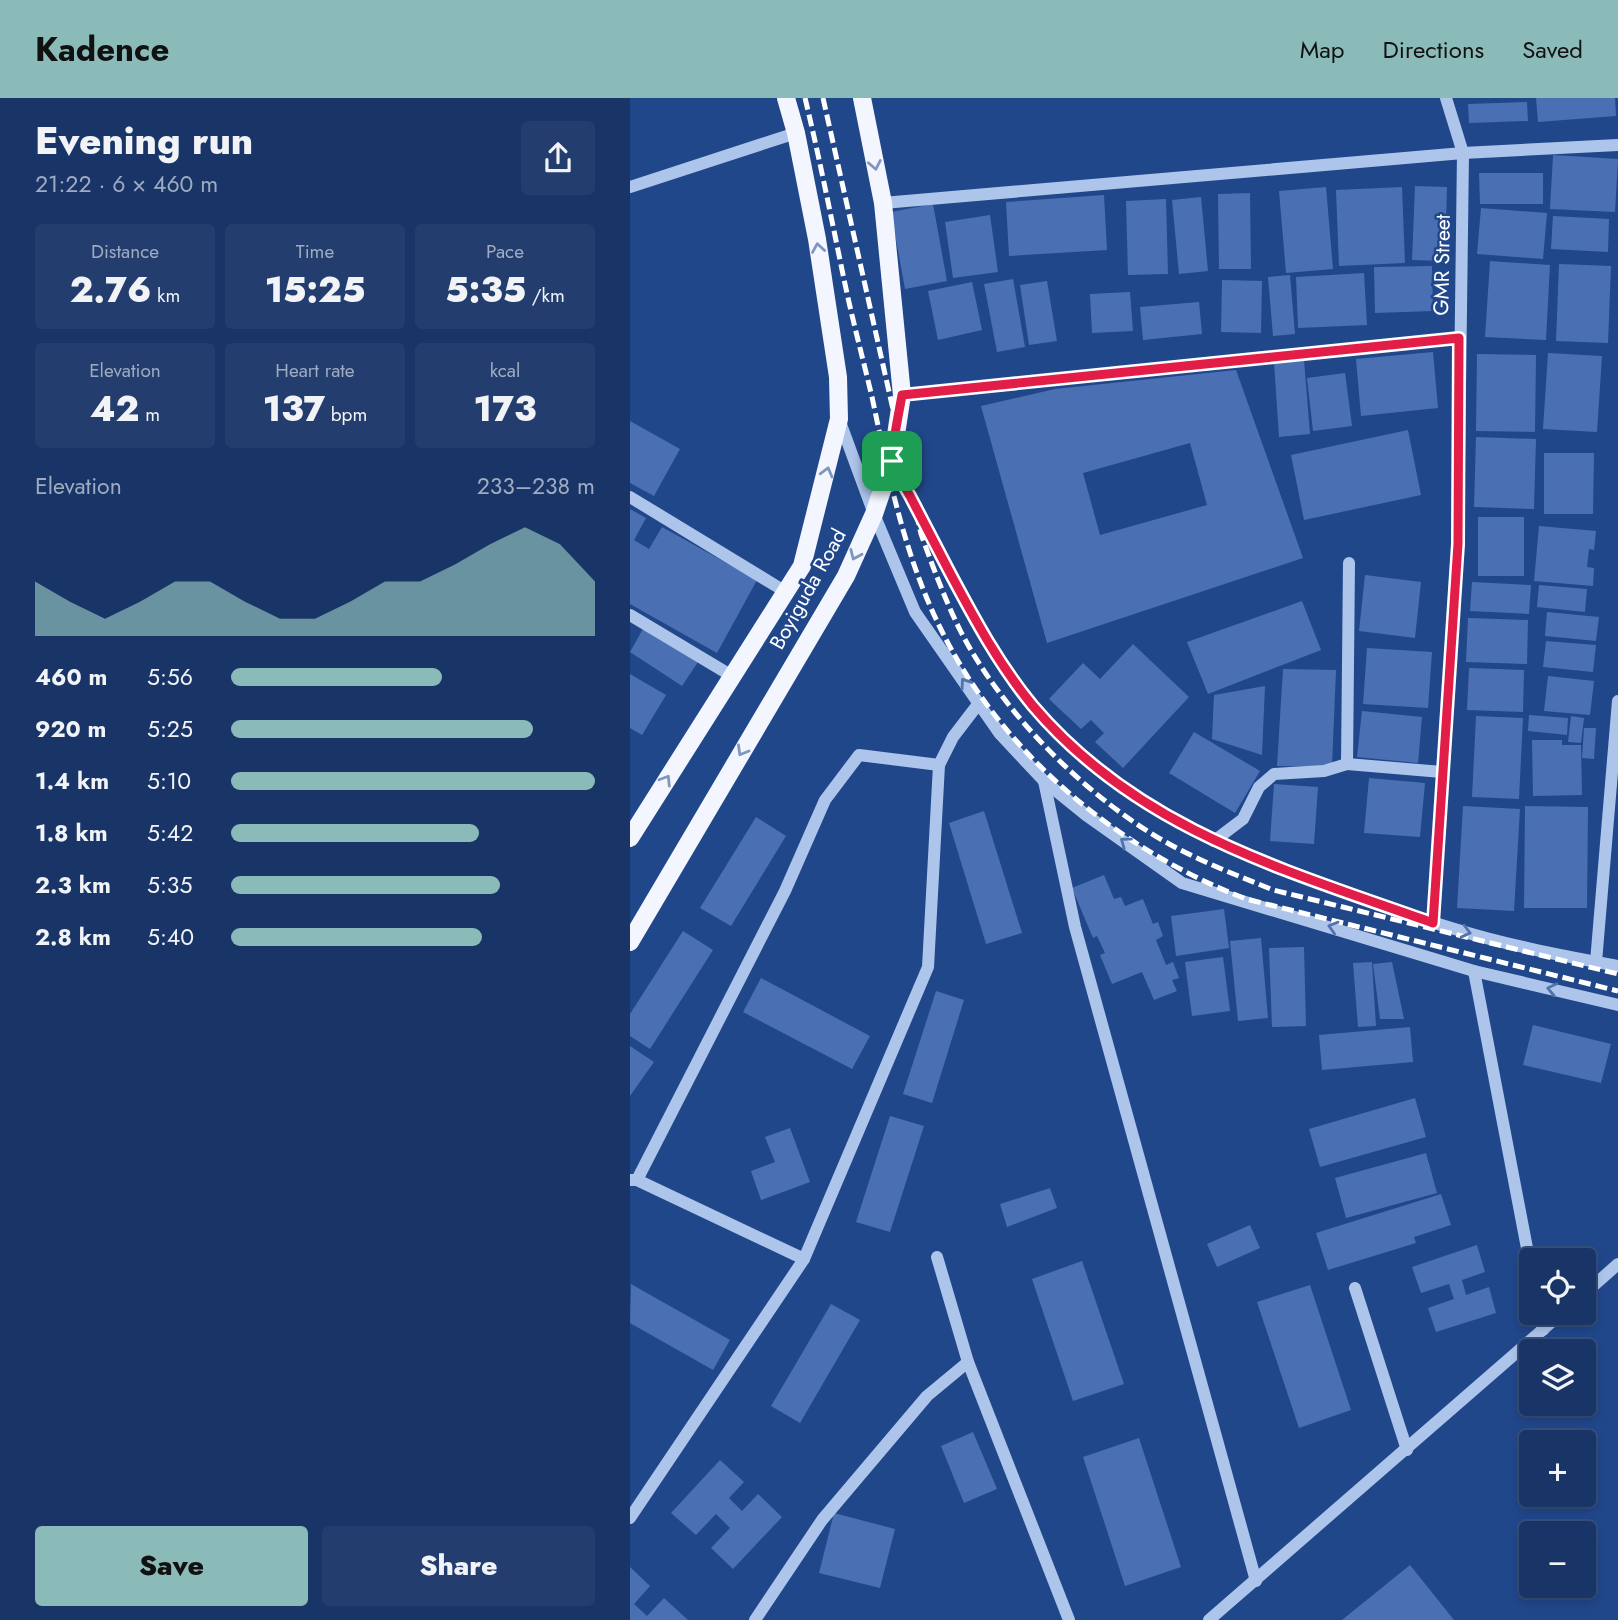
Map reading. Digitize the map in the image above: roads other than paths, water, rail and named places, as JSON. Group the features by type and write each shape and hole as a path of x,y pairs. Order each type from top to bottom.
{"main road":[{"name":"Boyiguda Road","path":"630,838 802,566 839,419 838,377 817,239 796,133 786,98"},
{"name":"Boyiguda Road","path":"630,942 846,576 874,514 892,461 902,395 883,203 862,98"}],"street":[{"name":"GMR Street","path":"1433,923 1458,544 1463,153 1447,98"},
{"path":"630,187 796,133"},
{"path":"883,203 1463,153 1618,145"},
{"path":"902,395 1459,338"},
{"path":"839,419 874,514 915,612 1000,734 1044,781 1086,815 1182,883 1474,971 1618,1005"},
{"path":"892,461 979,627 1009,675 1065,740 1103,774 1162,814 1214,841 1285,870 1462,932 1618,966"},
{"path":"630,497 786,592"},
{"path":"1347,764 1349,563"},
{"path":"630,615 732,676"},
{"path":"1596,962 1618,701"},
{"path":"630,1518 804,1259 928,967 939,765 953,737 979,703"},
{"path":"804,1259 634,1181 785,891 824,800 859,755 939,765"},
{"path":"1214,841 1242,819 1259,787 1274,774 1324,771 1347,764 1443,772"},
{"path":"1044,781 1075,927 1256,1581"},
{"path":"1474,971 1527,1248"},
{"path":"937,1257 968,1362 1069,1620"},
{"path":"1596,1283 1618,1264"},
{"path":"1355,1288 1407,1450"},
{"path":"1542,1325 1543,1330"},
{"path":"1209,1620 1549,1325"},
{"path":"755,1620 822,1520 927,1396 968,1362"}],"railway":[{"path":"805,98 848,298 891,482 914,565 936,619 961,666 991,710 1026,751 1064,789 1150,852 1197,878 1246,899 1618,991"},
{"path":"823,98 921,534 944,596 979,663 1000,694 1051,753 1080,780 1140,826 1196,858 1273,890 1618,974"}]}
